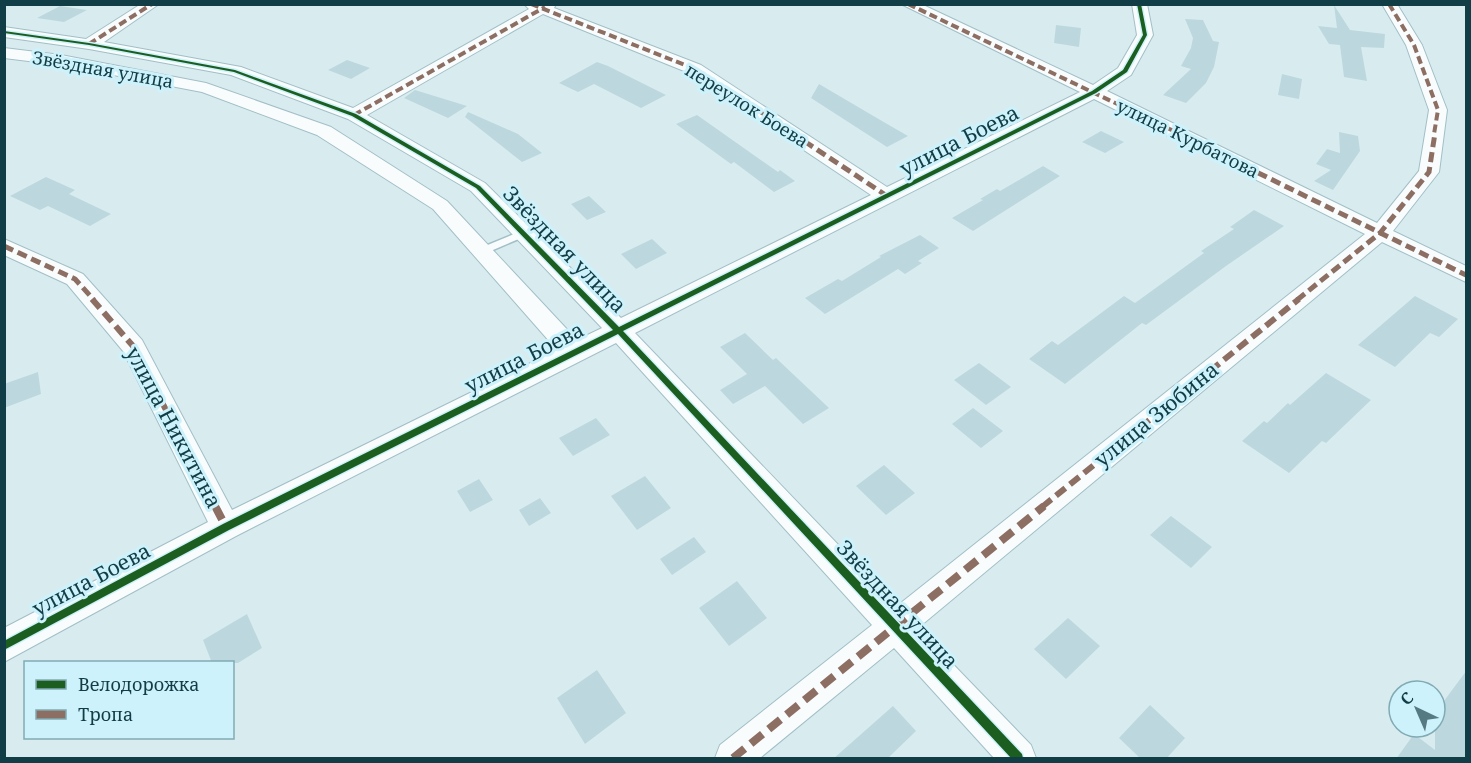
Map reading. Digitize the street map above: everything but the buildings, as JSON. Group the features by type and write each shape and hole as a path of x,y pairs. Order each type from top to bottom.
{"street":[{"path":"89,44 152,4"},
{"name":"улица Курбатова","path":"908,4 1094,92 1467,275"},
{"name":"улица Боева","path":"4,646 226,527 1094,92 1125,70 1145,35 1139,4"},
{"name":"улица Зюбина","path":"733,759 1380,233 1430,172 1438,110 1414,45 1389,4"},
{"path":"354,115 541,6"},
{"name":"переулок Боева","path":"541,6 695,69 887,196"},
{"name":"Звёздная улица","path":"4,32 89,44 235,71 354,115 478,186 618,330 1018,759"},
{"name":"Звёздная улица","path":"4,53 61,60 206,88 324,131 440,205 574,352"},
{"name":"улица Никитина","path":"4,246 75,279 133,346 226,527"}],"lane":[{"path":"482,251 524,233"}],"marked path":[{"path":"89,44 152,4"},
{"path":"531,4 695,69 887,196"},
{"path":"908,4 1094,92 1466,275"},
{"path":"733,758 1380,233 1429,172 1438,110 1414,45 1389,4"},
{"path":"354,115 545,7"},
{"path":"4,246 75,279 133,346 226,527"}],"cycle path":[{"path":"4,646 226,527 1094,92 1125,71 1145,35 1139,4"},
{"path":"4,32 89,44 235,71 354,115 478,187 619,331 1018,758"}]}
